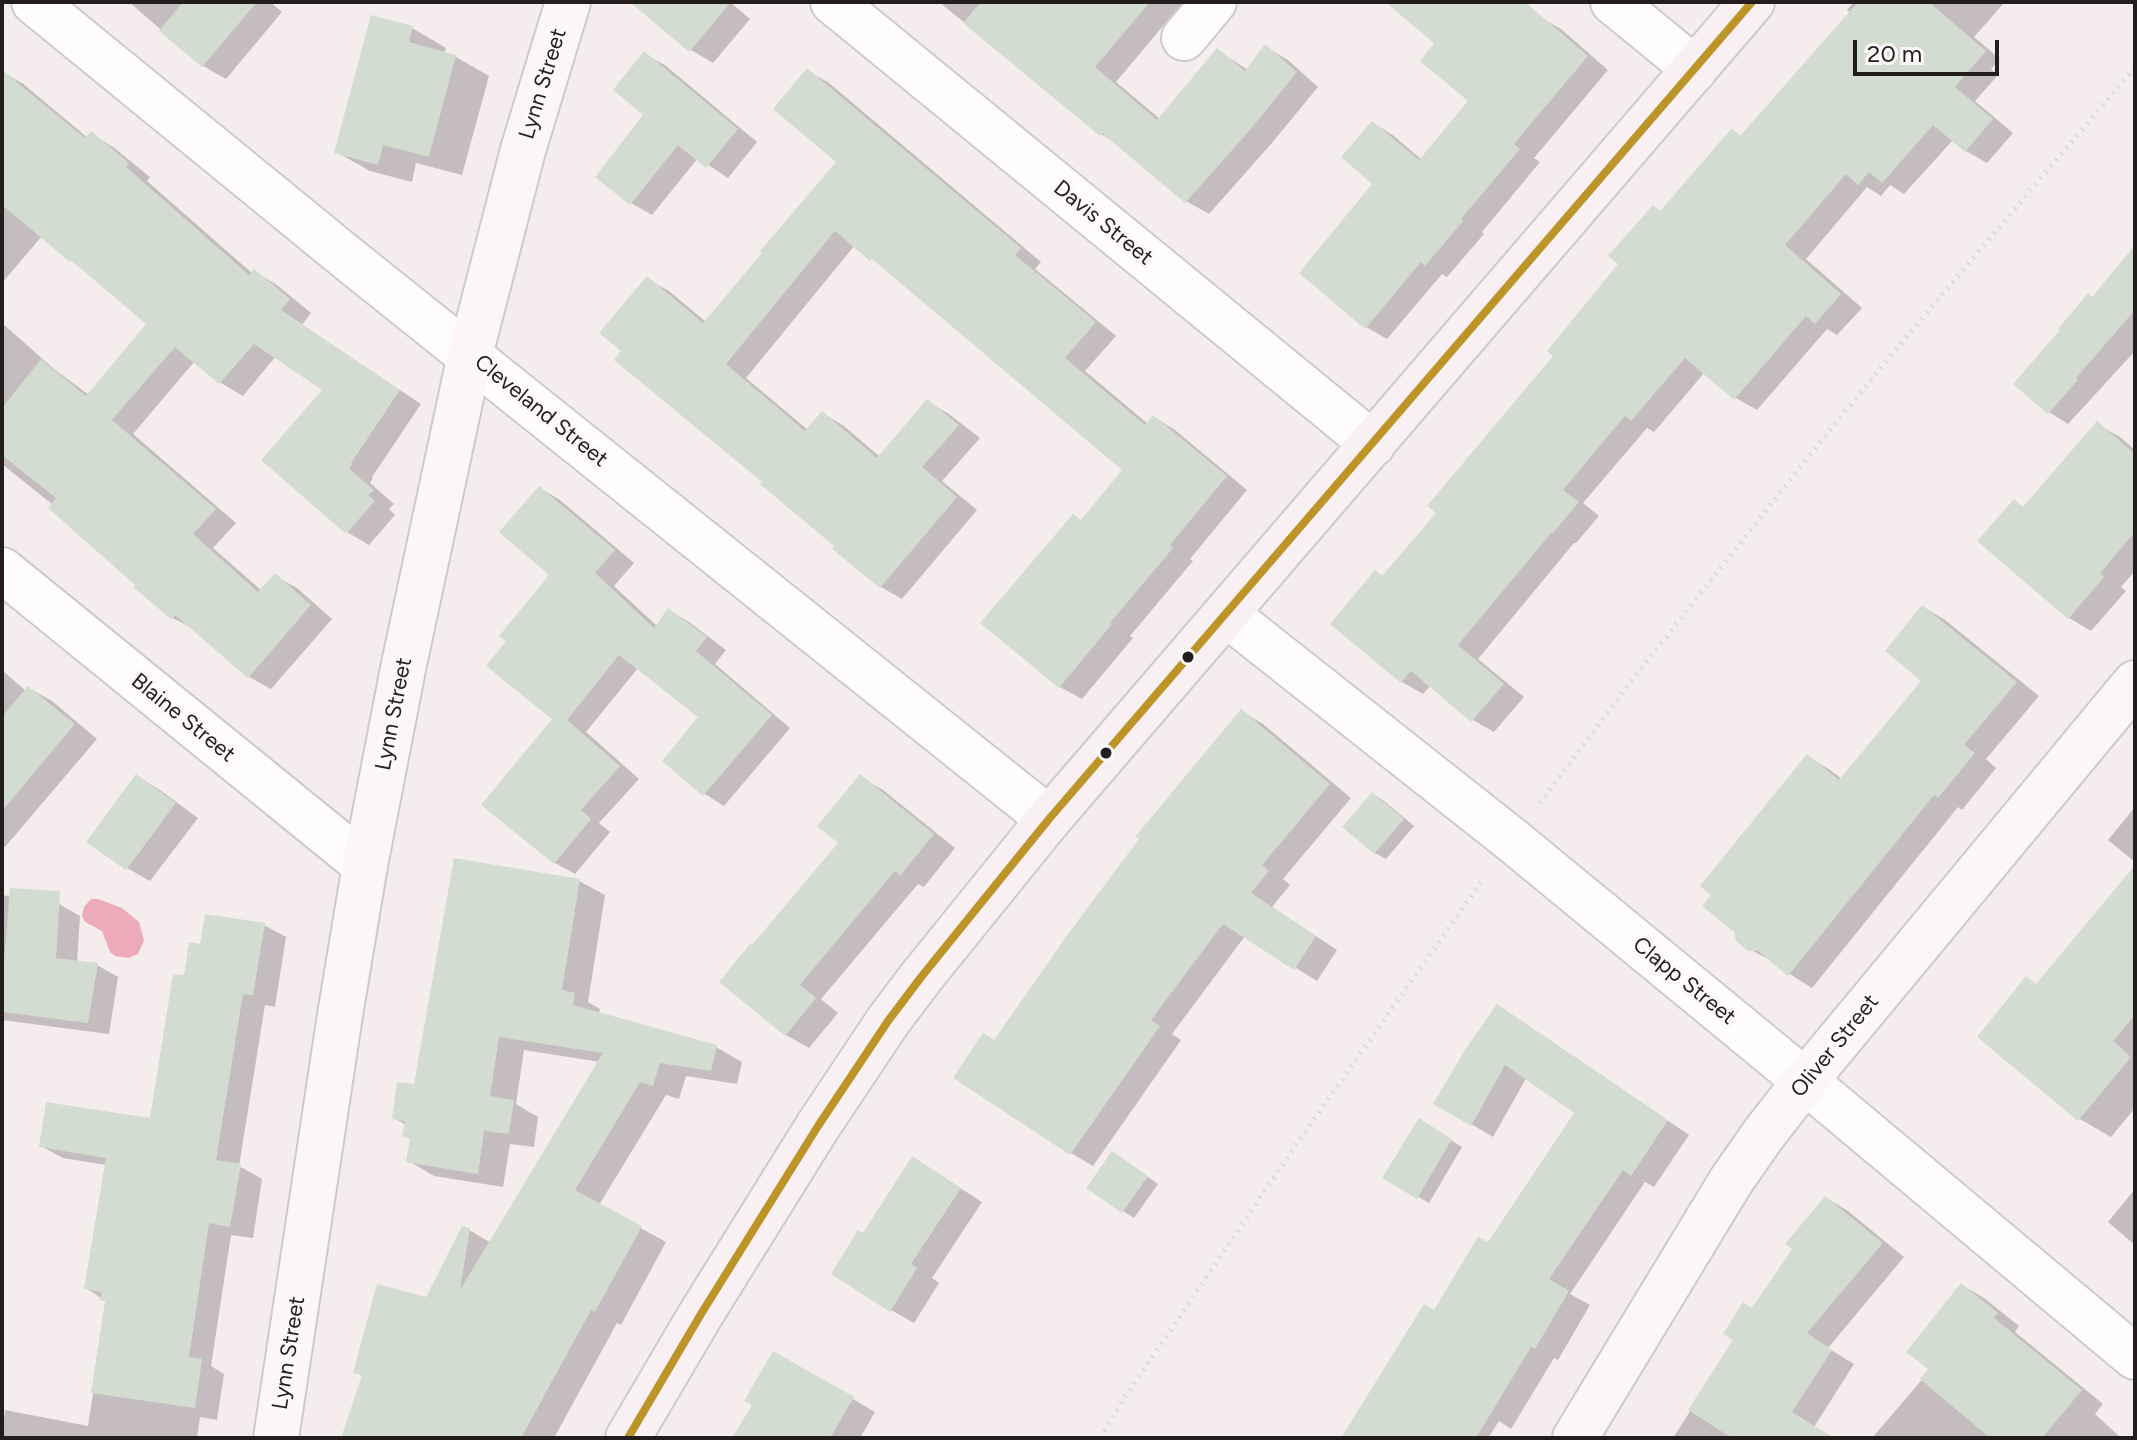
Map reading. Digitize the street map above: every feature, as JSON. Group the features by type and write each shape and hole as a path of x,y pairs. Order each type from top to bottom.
{"main road":[{"name":"Lynn Street","path":"276,1438 365,865 425,561 470,355 523,150 568,2"},
{"path":"628,1438 818,1126 922,976 1049,819 1752,2"},
{"name":"Oliver Street","path":"1575,1438 1731,1181 1805,1081 2135,683"}],"street":[{"name":"Cleveland Street","path":"34,2 351,261 1049,819"},
{"name":"Davis Street","path":"833,2 1373,444"},
{"path":"1184,38 1214,2"},
{"path":"1613,2 1695,69"},
{"name":"Blaine Street","path":"2,570 365,865"},
{"name":"Clapp Street","path":"1226,614 1512,840 2135,1357"}],"path":[{"path":"1100,1438 1396,1000 1640,670 1918,323 2135,67"}],"shaded area":[{"path":"91,899 122,908 139,922 144,941 138,954 128,958 110,952 102,931 85,922 82,916 84,907"}],"building":[{"path":"183,2 257,2 202,67 159,31"},
{"path":"630,2 731,2 689,52"},
{"path":"981,2 1150,2 1095,67 1157,120 1217,48 1245,71 1265,44 1297,72 1185,203 963,23"},
{"path":"1385,2 1525,2 1588,56 1514,144 1520,149 1461,219 1463,221 1425,266 1421,262 1365,329 1299,273 1372,184 1341,157 1372,121 1419,160 1468,101 1420,61 1434,43"},
{"path":"1858,2 1929,2 1986,51 1955,87 1993,119 1965,152 1933,125 1882,183 1869,172 1858,185 1846,174 1785,245 1841,294 1815,324 1806,316 1734,400 1685,358 1631,421 1625,416 1563,490 1579,502 1458,645 1504,684 1471,722 1411,671 1401,683 1330,624 1375,570 1382,576 1436,513 1427,506 1553,356 1547,351 1618,264 1608,256 1653,205 1660,211 1732,128 1740,136"},
{"path":"371,15 413,26 409,42 456,55 429,157 383,145 378,165 334,153"},
{"path":"644,51 738,129 706,168 678,145 630,205 595,177 643,115 613,90"},
{"path":"807,68 1021,248 1015,255 1096,322 1065,358 1145,425 1153,415 1227,476 1059,688 980,623 1073,514 1081,520 1122,470 872,259 870,261 835,231 726,364 805,431 822,411 877,458 927,399 959,425 922,467 957,497 880,588 832,549 834,546 760,484 762,482 614,360 621,351 599,333 647,276 703,323 836,162 773,109"},
{"path":"2,70 85,138 91,131 129,163 126,167 249,275 254,269 290,299 281,310 400,390 351,463 349,469 374,490 368,495 375,501 346,534 261,460 322,390 254,344 219,384 175,347 112,420 216,509 193,534 258,592 275,573 311,605 248,678 175,615 172,620 133,587 135,585 48,508 56,498 2,455 2,408 41,359 86,396 146,324 2,205"},
{"path":"2135,245 2135,310 2048,414 2013,384 2088,293 2092,297"},
{"path":"2097,421 2135,454 2135,532 2100,573 2104,577 2068,619 1977,541 2014,499 2023,507"},
{"path":"539,486 615,550 595,573 654,628 668,608 707,637 696,651 772,715 703,796 662,761 698,717 619,655 567,720 620,766 581,810 591,819 554,864 481,805 552,719 486,666 506,641 499,636 549,575 499,532"},
{"path":"1922,605 2017,682 1964,745 1975,753 1938,798 1934,795 1788,976 1758,951 1748,951 1736,941 1734,932 1702,906 1711,895 1700,886 1807,754 1839,780 1921,681 1885,651"},
{"path":"28,686 75,724 2,811 2,717"},
{"path":"1241,709 1330,784 1262,865 1269,871 1251,893 1316,936 1294,970 1223,924 1151,1020 1160,1026 1070,1155 953,1078 983,1033 994,1040 1139,839 1135,837"},
{"path":"136,774 176,803 126,870 86,842"},
{"path":"860,774 934,834 900,876 895,871 800,985 816,998 785,1036 719,982 838,843 817,826"},
{"path":"1372,792 1404,819 1374,854 1342,827"},
{"path":"454,858 580,879 562,990 575,993 573,1005 717,1045 711,1071 660,1063 653,1086 640,1082 575,1190 642,1226 595,1312 591,1310 521,1438 341,1438 362,1375 353,1373 377,1284 426,1297 462,1226 470,1228 460,1290 603,1053 499,1037 490,1096 514,1100 509,1134 484,1131 478,1174 406,1162 410,1138 402,1137 405,1121 392,1119 397,1082 414,1084"},
{"path":"2135,865 2135,1015 2113,1041 2131,1057 2078,1121 1977,1037 2026,976 2036,984"},
{"path":"10,888 60,891 56,958 98,963 88,1023 2,1012"},
{"path":"205,914 265,923 253,995 243,994 216,1160 241,1164 230,1227 209,1223 189,1357 202,1359 195,1408 91,1393 105,1301 100,1300 102,1292 84,1289 106,1158 39,1147 46,1102 150,1118 173,974 184,975 189,942 200,944"},
{"path":"1497,1004 1668,1120 1631,1176 1623,1170 1549,1279 1569,1291 1476,1438 1341,1438 1424,1304 1434,1310 1478,1237 1488,1242 1574,1113 1505,1065 1471,1126 1433,1104"},
{"path":"1419,1118 1452,1139 1417,1199 1382,1178"},
{"path":"1112,1151 1148,1176 1122,1213 1086,1188"},
{"path":"912,1156 961,1188 911,1264 917,1268 890,1312 831,1274 858,1230 863,1233"},
{"path":"1825,1196 1883,1243 1807,1333 1832,1350 1792,1412 1834,1438 1732,1438 1688,1410 1733,1340 1723,1334 1743,1302 1752,1308 1792,1249 1785,1244"},
{"path":"1961,1283 1998,1313 1994,1318 2082,1390 2042,1438 1990,1438 1920,1379 1928,1369 1906,1352"},
{"path":"773,1351 854,1397 830,1438 732,1438 752,1405 744,1401"}],"transit line":[{"path":"628,1438 818,1126 922,976 1049,819 1752,2"}]}
